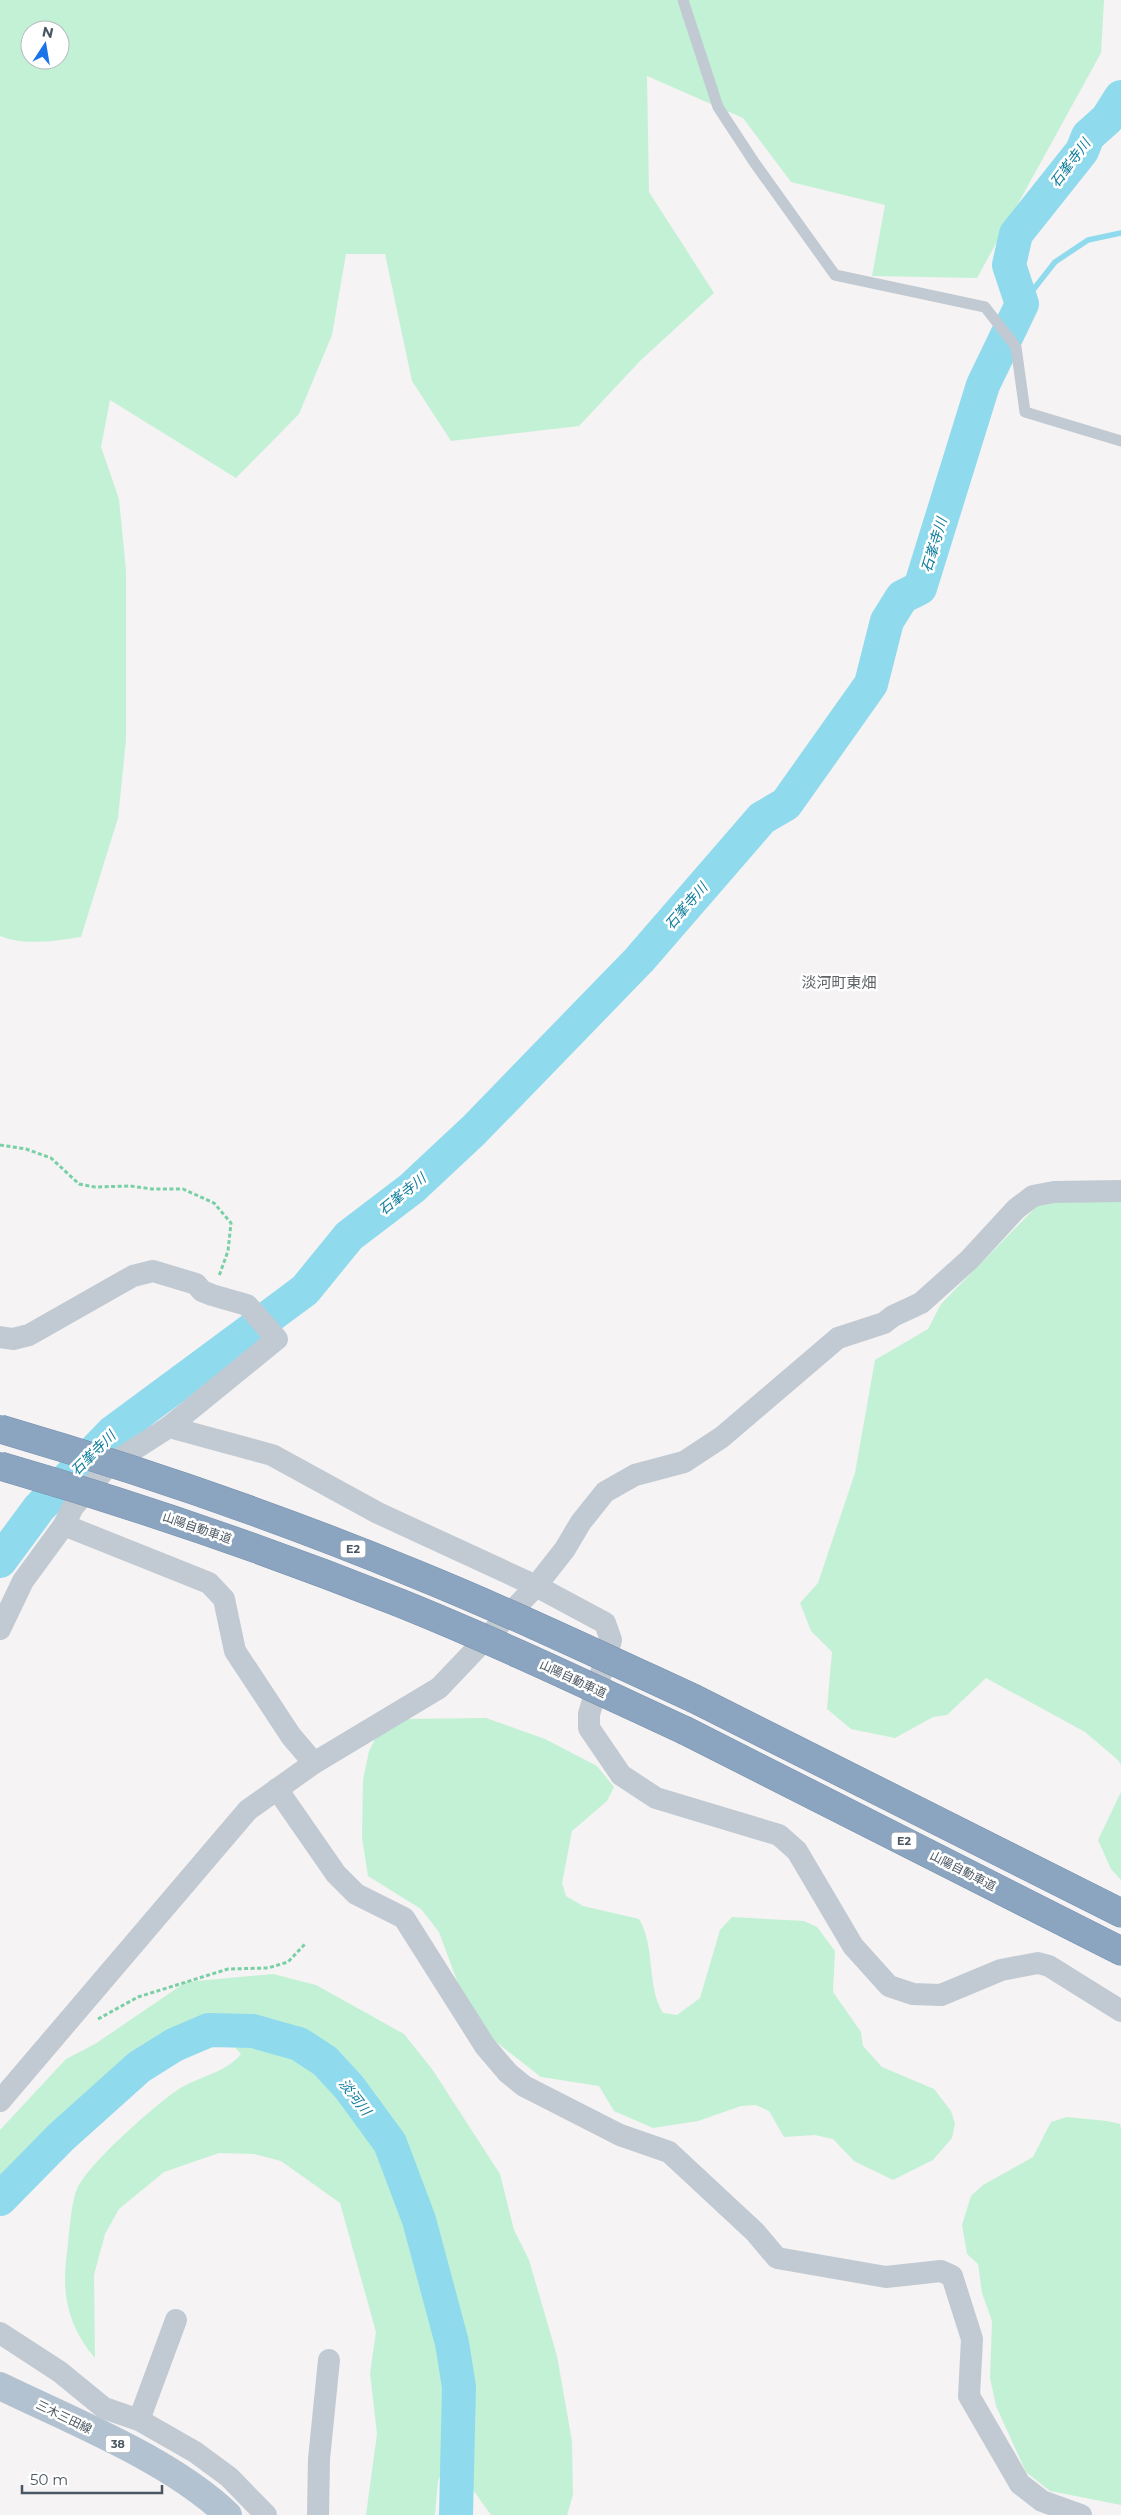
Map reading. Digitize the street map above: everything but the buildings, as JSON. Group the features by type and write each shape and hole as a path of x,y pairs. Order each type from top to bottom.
{"highway":[{"name":"E2","path":"0,1429 124,1466 270,1517 386,1562 544,1629 696,1699 1121,1913"},
{"name":"山陽自動車道","path":"0,1466 92,1492 258,1549 392,1600 530,1659 686,1731 1121,1951"}],"main road":[{"name":"三木三田線","path":"0,2386 108,2438 167,2470 228,2515"}],"street":[{"path":"0,2101 248,1810 314,1763 439,1688 536,1586 565,1549 581,1522 604,1492 635,1475 684,1462 722,1437 838,1338 884,1323 893,1316 921,1303 969,1260 1016,1209 1033,1196 1054,1192 1121,1191"},
{"path":"0,1336 13,1339 30,1335 133,1276 153,1271 196,1284 202,1291 212,1295 247,1305 277,1339 169,1426 108,1466 73,1508 64,1525 23,1581 0,1629"},
{"path":"169,1426 272,1455 378,1513 536,1586 605,1624 611,1640 589,1714 589,1728 622,1776 656,1798 779,1835 796,1851 853,1946 889,1986 913,1994 941,1995 1001,1970 1038,1963 1049,1966 1121,2011"},
{"path":"64,1525 209,1583 220,1593 224,1599 235,1651 291,1736 314,1763"},
{"path":"277,1789 336,1874 349,1888 356,1894 404,1918 486,2046 508,2072 524,2086 620,2135 669,2152 754,2232 777,2258 886,2277 941,2271 952,2276 972,2339 969,2396 1020,2484 1042,2502 1081,2515"},
{"path":"139,2420 176,2320"},
{"path":"0,2333 60,2372 104,2408 139,2420 195,2452 229,2477 266,2515"},
{"path":"318,2515 319,2459 329,2360"}],"lane":[{"path":"683,0 718,107 754,162 835,275 986,307 1016,347 1025,412 1121,441"}],"path":[{"path":"0,1145 26,1149 51,1158 79,1184 95,1188 130,1186 183,1189 214,1203 231,1223 228,1251 212,1295"},
{"path":"89,2023 138,1997 228,1969 268,1968 288,1962 305,1944"}],"green space":[{"path":"0,0 1104,0 1101,53 977,278 872,276 885,205 791,182 743,118 647,76 649,192 714,293 641,360 579,426 451,441 412,381 385,254 346,254 332,335 299,414 236,478 110,400 101,447 119,499 126,571 126,740 118,818 81,937 30,942 0,936"},
{"path":"1091,1196 1121,1200 1121,1765 1118,1760 1085,1732 986,1678 947,1715 933,1717 895,1738 851,1729 827,1709 832,1652 811,1631 800,1603 818,1583 855,1473 875,1360 928,1329 941,1304 1037,1206"},
{"path":"486,1718 545,1739 597,1766 614,1787 607,1801 572,1831 562,1883 566,1896 583,1906 639,1919 648,1942 654,1991 663,2013 677,2015 700,1998 720,1930 732,1917 804,1921 817,1927 835,1951 833,1992 861,2032 863,2046 882,2067 934,2089 951,2111 955,2124 952,2138 933,2160 893,2180 854,2161 833,2139 815,2135 784,2137 769,2111 756,2105 741,2106 698,2121 653,2128 614,2111 599,2086 541,2077 473,2024 439,1932 421,1909 368,1876 362,1837 363,1780 369,1751 376,1737 402,1719"},
{"path":"1121,1792 1121,1880 1111,1869 1098,1840"},
{"path":"273,1974 316,1985 404,2034 432,2069 500,2174 514,2230 529,2260 557,2356 572,2441 573,2495 567,2515 491,2515 448,2455 438,2481 435,2515 366,2515 377,2434 370,2373 376,2332 340,2203 281,2161 254,2154 219,2153 164,2172 119,2209 105,2234 94,2275 95,2358 86,2346 73,2322 66,2296 65,2282 70,2220 77,2189 94,2165 154,2108 179,2089 228,2066 235,2060 241,2054 231,2043 216,2039 173,2052 114,2093 0,2196 0,2130 66,2059 95,2044 186,1982"},
{"path":"1067,2117 1107,2121 1120,2124 1121,2129 1121,2505 1050,2491 1026,2472 996,2406 990,2378 992,2321 982,2293 978,2264 967,2254 962,2225 971,2196 983,2185 1033,2157 1051,2122"}],"waterway":[{"name":"石峯寺川","path":"0,1561 39,1508 112,1433 305,1290 349,1236 412,1188 474,1130 639,960 762,818 786,804 871,684 887,621 902,597 920,588 983,385 1022,304 1009,265 1016,234 1082,151 1088,136 1107,119 1121,97"},
{"path":"1022,304 1055,262 1088,240 1121,233"},
{"name":"淡河川","path":"0,2199 61,2137 139,2067 174,2045 209,2030 253,2031 299,2044 325,2061 349,2087 390,2143 419,2220 452,2343 459,2387 456,2515"}],"district":[{"name":"淡河町東畑","path":"839,983"}]}
